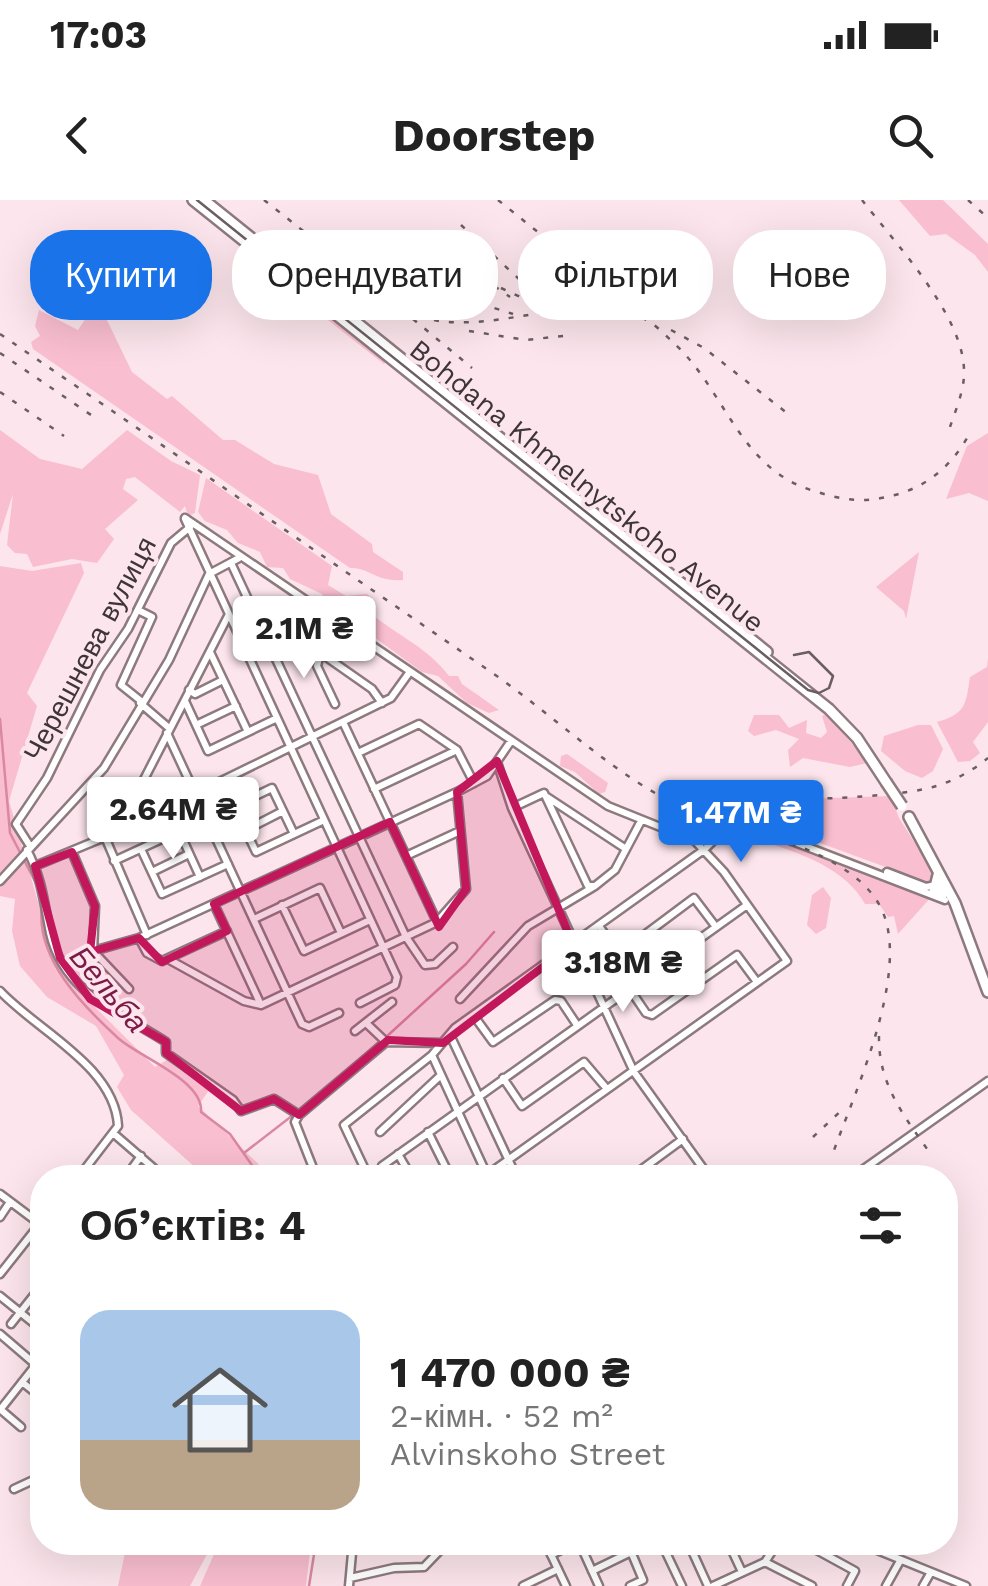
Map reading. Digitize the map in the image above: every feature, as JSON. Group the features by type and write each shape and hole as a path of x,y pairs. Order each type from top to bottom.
{"main road":[{"name":"Bohdana Khmelnytskoho Avenue","path":"193,200 770,661 855,736"},
{"name":"Bohdana Khmelnytskoho Avenue","path":"204,200 825,702 855,736 909,817 988,992"},
{"name":"Bohdana Khmelnytskoho Avenue","path":"941,889 957,910 960,923"}],"street":[{"path":"185,518 397,977 395,985 360,1003"},
{"path":"191,526 608,806 705,849 786,961 505,1165"},
{"name":"Черешнева вулиця","path":"26,851 16,824 33,803 100,670 138,610 174,538 191,526"},
{"path":"0,881 104,768 168,660 209,574 239,558"},
{"path":"231,562 406,936 425,965 435,964 452,947"},
{"path":"250,603 372,689 382,703"},
{"path":"138,610 152,617 120,685 168,730 302,1024 309,1027 339,1013"},
{"path":"117,832 228,616"},
{"path":"209,652 248,732"},
{"path":"320,653 317,666 335,704"},
{"path":"35,866 117,832 194,791 382,703 409,673"},
{"path":"189,690 195,694 223,680"},
{"path":"184,700 208,751 275,720"},
{"path":"196,726 236,706"},
{"path":"343,722 437,922"},
{"path":"358,753 419,724 457,750 474,783"},
{"path":"93,950 143,937 457,792 487,776 511,741"},
{"path":"374,789 457,750"},
{"path":"497,761 512,808 634,1072 701,1165"},
{"path":"207,818 272,788 294,834"},
{"path":"105,837 147,953 261,1005 437,922 466,889 457,792"},
{"path":"512,808 544,793 626,849"},
{"path":"546,797 591,886"},
{"path":"234,806 256,852 322,820"},
{"path":"246,830 283,811"},
{"path":"736,818 941,889"},
{"path":"736,818 890,877 941,889"},
{"path":"363,1165 344,1125 432,1056 474,1016 705,849 736,818"},
{"path":"460,1000 528,926 558,912 615,870 641,820"},
{"path":"114,860 178,831 200,877"},
{"path":"406,856 460,831"},
{"path":"141,849 162,894 228,864"},
{"path":"26,851 35,866 60,958 90,999 166,1042 166,1053 233,1100 242,1111 274,1100 296,1116 313,1165"},
{"path":"72,852 94,906 93,950 129,988"},
{"path":"152,872 189,854"},
{"path":"254,919 320,888 342,934"},
{"path":"599,926 618,954 694,898 716,927"},
{"path":"214,904 261,1005"},
{"path":"383,1165 747,905"},
{"path":"282,906 304,952 370,920"},
{"path":"166,960 227,931"},
{"path":"630,988 648,1016 737,955 758,982"},
{"path":"0,992 89,1066 118,1119 113,1133 88,1165"},
{"path":"474,1016 494,1042 555,1000 560,1001 577,1025"},
{"path":"355,1030 392,1002"},
{"path":"366,1023 386,1042"},
{"path":"451,1037 511,1165"},
{"path":"296,1116 386,1042 444,1043"},
{"path":"432,1056 483,1165"},
{"path":"503,1078 522,1106 584,1062 607,1089"},
{"path":"380,1132 442,1076"},
{"path":"869,1165 988,1080"},
{"path":"428,1132 444,1165"},
{"path":"113,1133 151,1165"},
{"path":"648,1165 683,1140"},
{"path":"398,1154 404,1165"},
{"path":"134,1165 141,1156"},
{"path":"0,1194 30,1216"},
{"path":"0,1217 10,1202"},
{"path":"0,1274 30,1237"},
{"path":"0,1296 30,1320"},
{"path":"11,1324 30,1300"},
{"path":"0,1336 30,1356"},
{"path":"21,1427 0,1410 30,1374"},
{"path":"22,1382 30,1388"},
{"path":"14,1489 30,1482"},
{"path":"352,1555 350,1582 394,1568 424,1567 436,1555"},
{"path":"551,1555 566,1586"},
{"path":"584,1555 599,1586"},
{"path":"592,1570 624,1555"},
{"path":"630,1586 643,1580 632,1555"},
{"path":"668,1555 682,1586"},
{"path":"694,1555 710,1586 765,1562 770,1555"},
{"path":"734,1555 742,1572"},
{"path":"826,1555 856,1571 847,1586"},
{"path":"887,1555 966,1586"},
{"path":"886,1586 900,1561"},
{"path":"765,1562 812,1586"},
{"path":"523,1586 558,1569"},
{"path":"924,1586 930,1572"}],"highlighted area":[{"path":"497,761 573,944 443,1043 388,1040 299,1115 274,1099 241,1111 166,1053 166,1042 90,999 60,958 35,866 72,852 95,906 90,952 139,938 162,962 227,931 214,904 390,822 439,927 466,889 457,792"}],"shaded area":[{"path":"899,200 943,200 988,244 988,272 975,255 946,234 930,236"},
{"path":"36,320 58,320 78,330 85,320 107,320 132,372 167,399 172,396 223,440 235,440 274,464 318,475 331,514 372,544 373,552 403,572 403,580 350,568 33,349 31,342 40,336"},
{"path":"328,320 340,320 389,358 384,364"},
{"path":"0,430 40,459 82,469 127,430 171,461 200,475 195,513 188,516 185,506 180,512 135,477 126,479 123,489 138,500 105,529 114,539 97,563 72,559 33,567 27,554 15,553 7,545 13,494 0,534"},
{"path":"988,433 988,501 969,493 946,499 967,446"},
{"path":"206,478 332,566 328,585 346,596 367,594 372,598 363,607 430,656 449,676 458,676 462,684 499,710 489,713 467,703 438,676 422,672 326,602 322,594 290,579 283,568 267,567 260,552 205,521 198,512"},
{"path":"919,552 906,619 904,611 876,587"},
{"path":"81,563 84,573 27,693 37,706 9,801 53,954 72,984 155,1067 167,1060 209,1090 198,1106 259,1165 193,1165 131,1110 117,1087 124,1075 96,1026 47,997 20,966 12,931 15,899 0,896 0,566 32,571"},
{"path":"988,658 988,722 973,742 980,753 970,761 958,762 937,722 960,711 970,677 987,667"},
{"path":"828,713 867,763 850,767 803,758 790,767 788,750 799,739 776,730 754,736 748,731 754,715 779,715 789,728 807,720 806,733 821,738 827,732 822,716"},
{"path":"931,725 943,749 933,771 922,778 905,771 881,751 884,736"},
{"path":"567,754 608,783 605,792 599,794 575,772 560,766 561,756"},
{"path":"891,796 899,818 937,878 932,884 735,812 736,801"},
{"path":"749,826 932,896 898,934 894,916 888,917 879,904 865,904 856,890 831,869 753,838"},
{"path":"823,887 831,898 826,928 816,934 807,925 812,895"},
{"path":"124,1555 207,1555 190,1586 118,1586"},
{"path":"214,1555 310,1555 306,1586 200,1586"}],"waterway":[{"name":"Бельба","path":"0,719 10,833 39,889"},
{"name":"Бельба","path":"42,906 46,944 77,996 118,1038 192,1089 201,1112 230,1134 252,1165"},
{"path":"385,1038 466,964 494,932"},
{"path":"336,1080 380,1041"},
{"path":"244,1153 315,1098"},
{"name":"Бельба","path":"309,1586 314,1555"}],"tram line":[{"path":"197,200 808,690 819,693 829,688 833,676 809,652 794,655"}],"railway":[{"path":"264,200 406,312 464,322 581,309 611,310 645,319 694,364 736,428 768,466 814,491 864,500 910,490 944,468 970,433"},
{"path":"498,200 535,230"},
{"path":"862,200 925,280 961,349 964,378 949,430"},
{"path":"968,200 988,218"},
{"path":"461,225 518,278"},
{"path":"501,288 518,296"},
{"path":"498,289 510,297"},
{"path":"498,309 513,314"},
{"path":"414,320 472,368"},
{"path":"671,330 704,348 787,413"},
{"path":"469,331 526,340 572,335"},
{"path":"0,334 491,672 634,780 681,806 809,851 838,865 862,883 880,906 888,932 890,962 877,1029 833,1153"},
{"path":"0,353 94,417"},
{"path":"0,392 64,436"},
{"path":"678,790 766,799 880,795 941,785 988,758"},
{"path":"879,1036 888,1085 932,1156"},
{"path":"813,1137 845,1107"}]}
